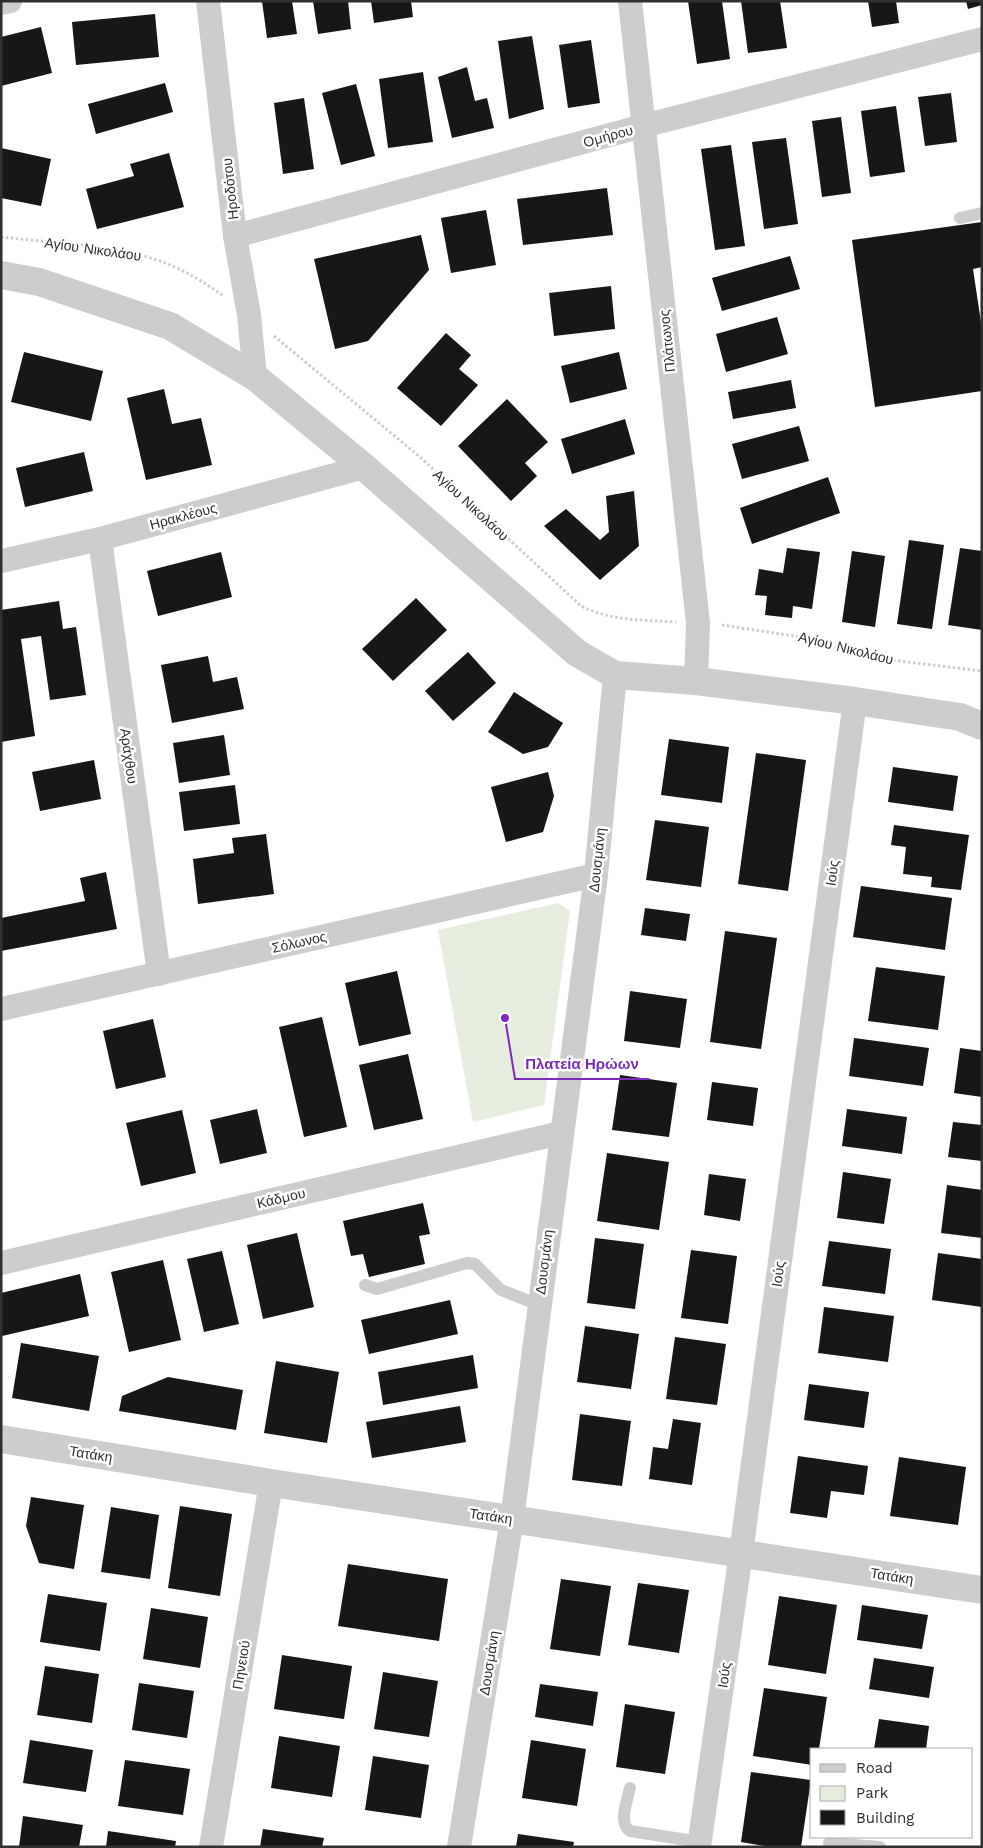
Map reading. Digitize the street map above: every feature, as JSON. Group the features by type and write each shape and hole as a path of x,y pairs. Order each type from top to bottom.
{"street":[{"path":"1,3 10,1"},
{"name":"Ηροδότου","path":"208,1 235,236 249,315 255,377"},
{"name":"Πλάτωνος","path":"630,1 698,623 696,681"},
{"name":"Ομήρου","path":"235,236 643,126 982,39"},
{"path":"1,274 39,282 170,326 255,377 364,466 577,653 615,675 696,681 974,718"},
{"name":"Ηρακλέους","path":"1,561 100,539 364,466"},
{"name":"Αράχθου","path":"100,539 159,974"},
{"name":"Δουσμάνη","path":"459,1847 512,1519 596,875 615,675"},
{"name":"Ιούς","path":"700,1844 741,1553 855,701"},
{"name":"Σόλωνος","path":"1,1010 596,875"},
{"name":"Κάδμου","path":"1,1263 561,1132"},
{"name":"Τατάκη","path":"1,1440 271,1483 982,1590"},
{"name":"Πηνειού","path":"211,1847 271,1483"}],"lane":[{"path":"960,218 982,213"},
{"path":"365,1285 377,1289 467,1263 476,1264 501,1290 539,1305"},
{"path":"630,1788 623,1822 626,1828 630,1831 700,1844"},
{"path":"829,1843 880,1847"}],"path":[{"name":"Αγίου Νικολάου","path":"1,237 127,252 155,259 198,279 249,315 420,457 581,606 599,615 618,619 752,628 794,636 883,659 982,671"}],"green space":[{"path":"558,903 570,911 544,1105 473,1122 438,930"}],"building":[{"path":"262,1 292,1 297,34 267,38"},
{"path":"313,1 348,1 351,29 318,34"},
{"path":"371,1 411,1 413,17 374,23"},
{"path":"688,1 722,1 730,59 697,64"},
{"path":"741,1 780,1 787,48 748,53"},
{"path":"868,1 896,1 899,23 872,27"},
{"path":"966,1 982,1 982,5 968,9"},
{"path":"155,14 159,57 76,65 72,22"},
{"path":"41,27 52,73 1,86 1,37"},
{"path":"532,36 544,109 509,119 498,41"},
{"path":"591,40 600,103 568,108 559,45"},
{"path":"467,67 475,101 487,98 494,128 452,138 438,77"},
{"path":"423,72 433,142 388,148 379,79"},
{"path":"165,83 173,112 96,134 88,104"},
{"path":"356,84 375,156 341,165 322,93"},
{"path":"951,93 957,142 925,146 918,97"},
{"path":"304,98 314,169 283,174 274,103"},
{"path":"896,106 905,172 870,177 861,111"},
{"path":"841,117 851,193 822,197 812,121"},
{"path":"786,138 798,224 764,229 752,142"},
{"path":"731,145 745,246 715,250 701,149"},
{"path":"1,148 51,159 41,206 1,198"},
{"path":"169,153 184,207 97,229 86,189 134,176 130,164"},
{"path":"607,188 613,235 523,245 517,199"},
{"path":"486,210 496,265 451,273 441,218"},
{"path":"982,222 982,267 973,269 982,329 982,391 875,407 852,240"},
{"path":"421,235 429,270 368,341 335,349 314,259"},
{"path":"790,256 800,289 722,311 712,278"},
{"path":"611,286 615,329 554,336 549,293"},
{"path":"777,317 788,354 726,372 716,334"},
{"path":"446,333 471,355 459,369 478,385 441,426 397,388"},
{"path":"24,352 103,371 91,421 11,402"},
{"path":"619,352 627,389 570,403 561,366"},
{"path":"791,380 796,408 733,419 728,392"},
{"path":"164,389 172,424 201,418 212,465 146,480 127,398"},
{"path":"507,399 548,442 525,463 537,476 511,501 458,446"},
{"path":"625,419 635,454 572,474 561,439"},
{"path":"799,426 809,461 742,479 732,444"},
{"path":"84,452 93,491 25,507 16,468"},
{"path":"828,477 840,513 752,544 740,508"},
{"path":"634,491 639,546 600,580 544,526 566,509 600,540 609,532 606,496"},
{"path":"909,540 944,545 932,629 897,624"},
{"path":"787,548 820,552 812,609 793,606 792,618 765,615 767,596 755,595 759,569 783,573"},
{"path":"960,548 982,551 982,630 948,625"},
{"path":"852,551 885,556 875,627 842,622"},
{"path":"221,552 232,597 158,616 147,571"},
{"path":"416,598 447,630 393,681 362,649"},
{"path":"59,601 63,629 76,627 86,695 50,700 41,636 21,639 35,736 1,742 1,610"},
{"path":"468,652 496,683 453,721 425,691"},
{"path":"208,656 213,682 237,677 244,709 172,723 161,665"},
{"path":"514,692 563,723 548,747 523,754 488,732"},
{"path":"224,735 230,775 179,783 173,743"},
{"path":"669,739 729,747 722,803 661,795"},
{"path":"756,753 806,760 788,891 738,884"},
{"path":"94,760 101,799 40,811 32,772"},
{"path":"893,767 958,776 953,811 888,802"},
{"path":"548,772 554,796 543,832 506,842 491,787"},
{"path":"235,785 240,824 184,831 179,792"},
{"path":"655,820 709,827 701,887 646,880"},
{"path":"894,825 969,835 961,890 931,887 932,877 903,874 906,847 891,845"},
{"path":"266,834 274,894 198,904 193,859 234,853 232,838"},
{"path":"106,872 117,929 1,951 1,918 85,901 80,878"},
{"path":"861,886 952,898 945,950 853,937"},
{"path":"645,908 690,914 686,941 641,935"},
{"path":"725,931 777,938 761,1049 710,1042"},
{"path":"876,967 945,976 938,1030 868,1021"},
{"path":"397,971 411,1034 359,1046 345,983"},
{"path":"630,991 687,999 680,1048 624,1041"},
{"path":"322,1017 347,1127 304,1137 279,1027"},
{"path":"153,1019 166,1077 116,1089 103,1031"},
{"path":"854,1038 929,1048 923,1086 849,1076"},
{"path":"960,1048 982,1051 982,1097 954,1093"},
{"path":"408,1054 423,1119 374,1130 359,1065"},
{"path":"620,1075 677,1083 669,1137 612,1130"},
{"path":"712,1082 758,1088 753,1126 707,1120"},
{"path":"257,1109 267,1153 220,1164 210,1120"},
{"path":"847,1109 907,1117 902,1154 842,1146"},
{"path":"182,1110 196,1173 141,1186 126,1123"},
{"path":"953,1122 982,1125 982,1161 948,1157"},
{"path":"607,1153 669,1162 659,1230 597,1221"},
{"path":"843,1172 891,1179 884,1224 837,1218"},
{"path":"709,1174 746,1179 740,1221 704,1215"},
{"path":"947,1185 982,1190 982,1238 941,1233"},
{"path":"423,1203 430,1234 419,1236 425,1264 369,1277 363,1254 351,1256 343,1221"},
{"path":"297,1233 314,1307 263,1319 247,1245"},
{"path":"595,1238 644,1244 635,1309 587,1303"},
{"path":"829,1241 891,1249 885,1294 822,1286"},
{"path":"691,1250 737,1256 728,1324 681,1318"},
{"path":"222,1251 239,1324 204,1332 187,1259"},
{"path":"938,1253 982,1259 982,1307 932,1300"},
{"path":"163,1260 181,1340 129,1352 111,1272"},
{"path":"80,1274 89,1316 2,1336 1,1293"},
{"path":"450,1300 458,1334 369,1354 361,1320"},
{"path":"824,1307 894,1316 888,1362 818,1353"},
{"path":"585,1326 639,1334 631,1389 577,1382"},
{"path":"675,1337 726,1344 717,1405 666,1399"},
{"path":"21,1343 99,1356 89,1411 12,1398"},
{"path":"473,1355 478,1388 383,1405 378,1372"},
{"path":"276,1361 339,1372 327,1443 264,1433"},
{"path":"168,1377 243,1390 236,1430 119,1411 122,1396"},
{"path":"809,1384 869,1392 864,1428 804,1420"},
{"path":"460,1406 466,1442 372,1458 366,1422"},
{"path":"580,1414 631,1421 622,1486 572,1480"},
{"path":"673,1419 701,1423 692,1485 649,1479 653,1447 668,1449"},
{"path":"798,1456 868,1466 864,1495 831,1491 827,1518 790,1513"},
{"path":"899,1457 966,1467 958,1525 890,1516"},
{"path":"31,1497 84,1505 74,1569 39,1563 26,1526"},
{"path":"180,1506 232,1514 220,1596 168,1588"},
{"path":"111,1507 159,1515 150,1579 101,1572"},
{"path":"348,1564 448,1579 439,1641 338,1626"},
{"path":"561,1579 611,1586 600,1656 550,1649"},
{"path":"638,1583 689,1590 679,1653 628,1645"},
{"path":"48,1594 107,1603 100,1651 40,1642"},
{"path":"779,1596 837,1605 826,1674 768,1665"},
{"path":"862,1605 928,1615 922,1649 857,1640"},
{"path":"151,1608 208,1617 200,1668 143,1659"},
{"path":"282,1655 352,1666 344,1719 274,1709"},
{"path":"874,1658 934,1667 929,1698 869,1689"},
{"path":"45,1666 99,1674 92,1723 37,1715"},
{"path":"383,1672 438,1681 429,1737 374,1729"},
{"path":"139,1683 194,1691 187,1738 132,1730"},
{"path":"540,1684 598,1692 593,1726 535,1717"},
{"path":"764,1688 827,1697 819,1748 810,1748 810,1765 753,1756"},
{"path":"625,1704 675,1712 665,1774 616,1767"},
{"path":"879,1719 929,1726 926,1748 874,1748"},
{"path":"279,1736 340,1746 332,1797 271,1788"},
{"path":"30,1740 93,1750 86,1792 23,1783"},
{"path":"531,1740 586,1749 577,1806 522,1798"},
{"path":"373,1756 429,1765 421,1818 365,1810"},
{"path":"125,1760 190,1769 183,1815 118,1806"},
{"path":"751,1772 810,1780 801,1847 770,1847 741,1842"},
{"path":"23,1816 83,1825 79,1847 19,1847"},
{"path":"263,1829 324,1838 322,1847 260,1847"},
{"path":"108,1831 176,1841 175,1847 106,1847"},
{"path":"518,1834 574,1842 573,1847 516,1847"}],"place":[{"name":"Πλατεία Ηρώων","path":"505,1018"}]}
